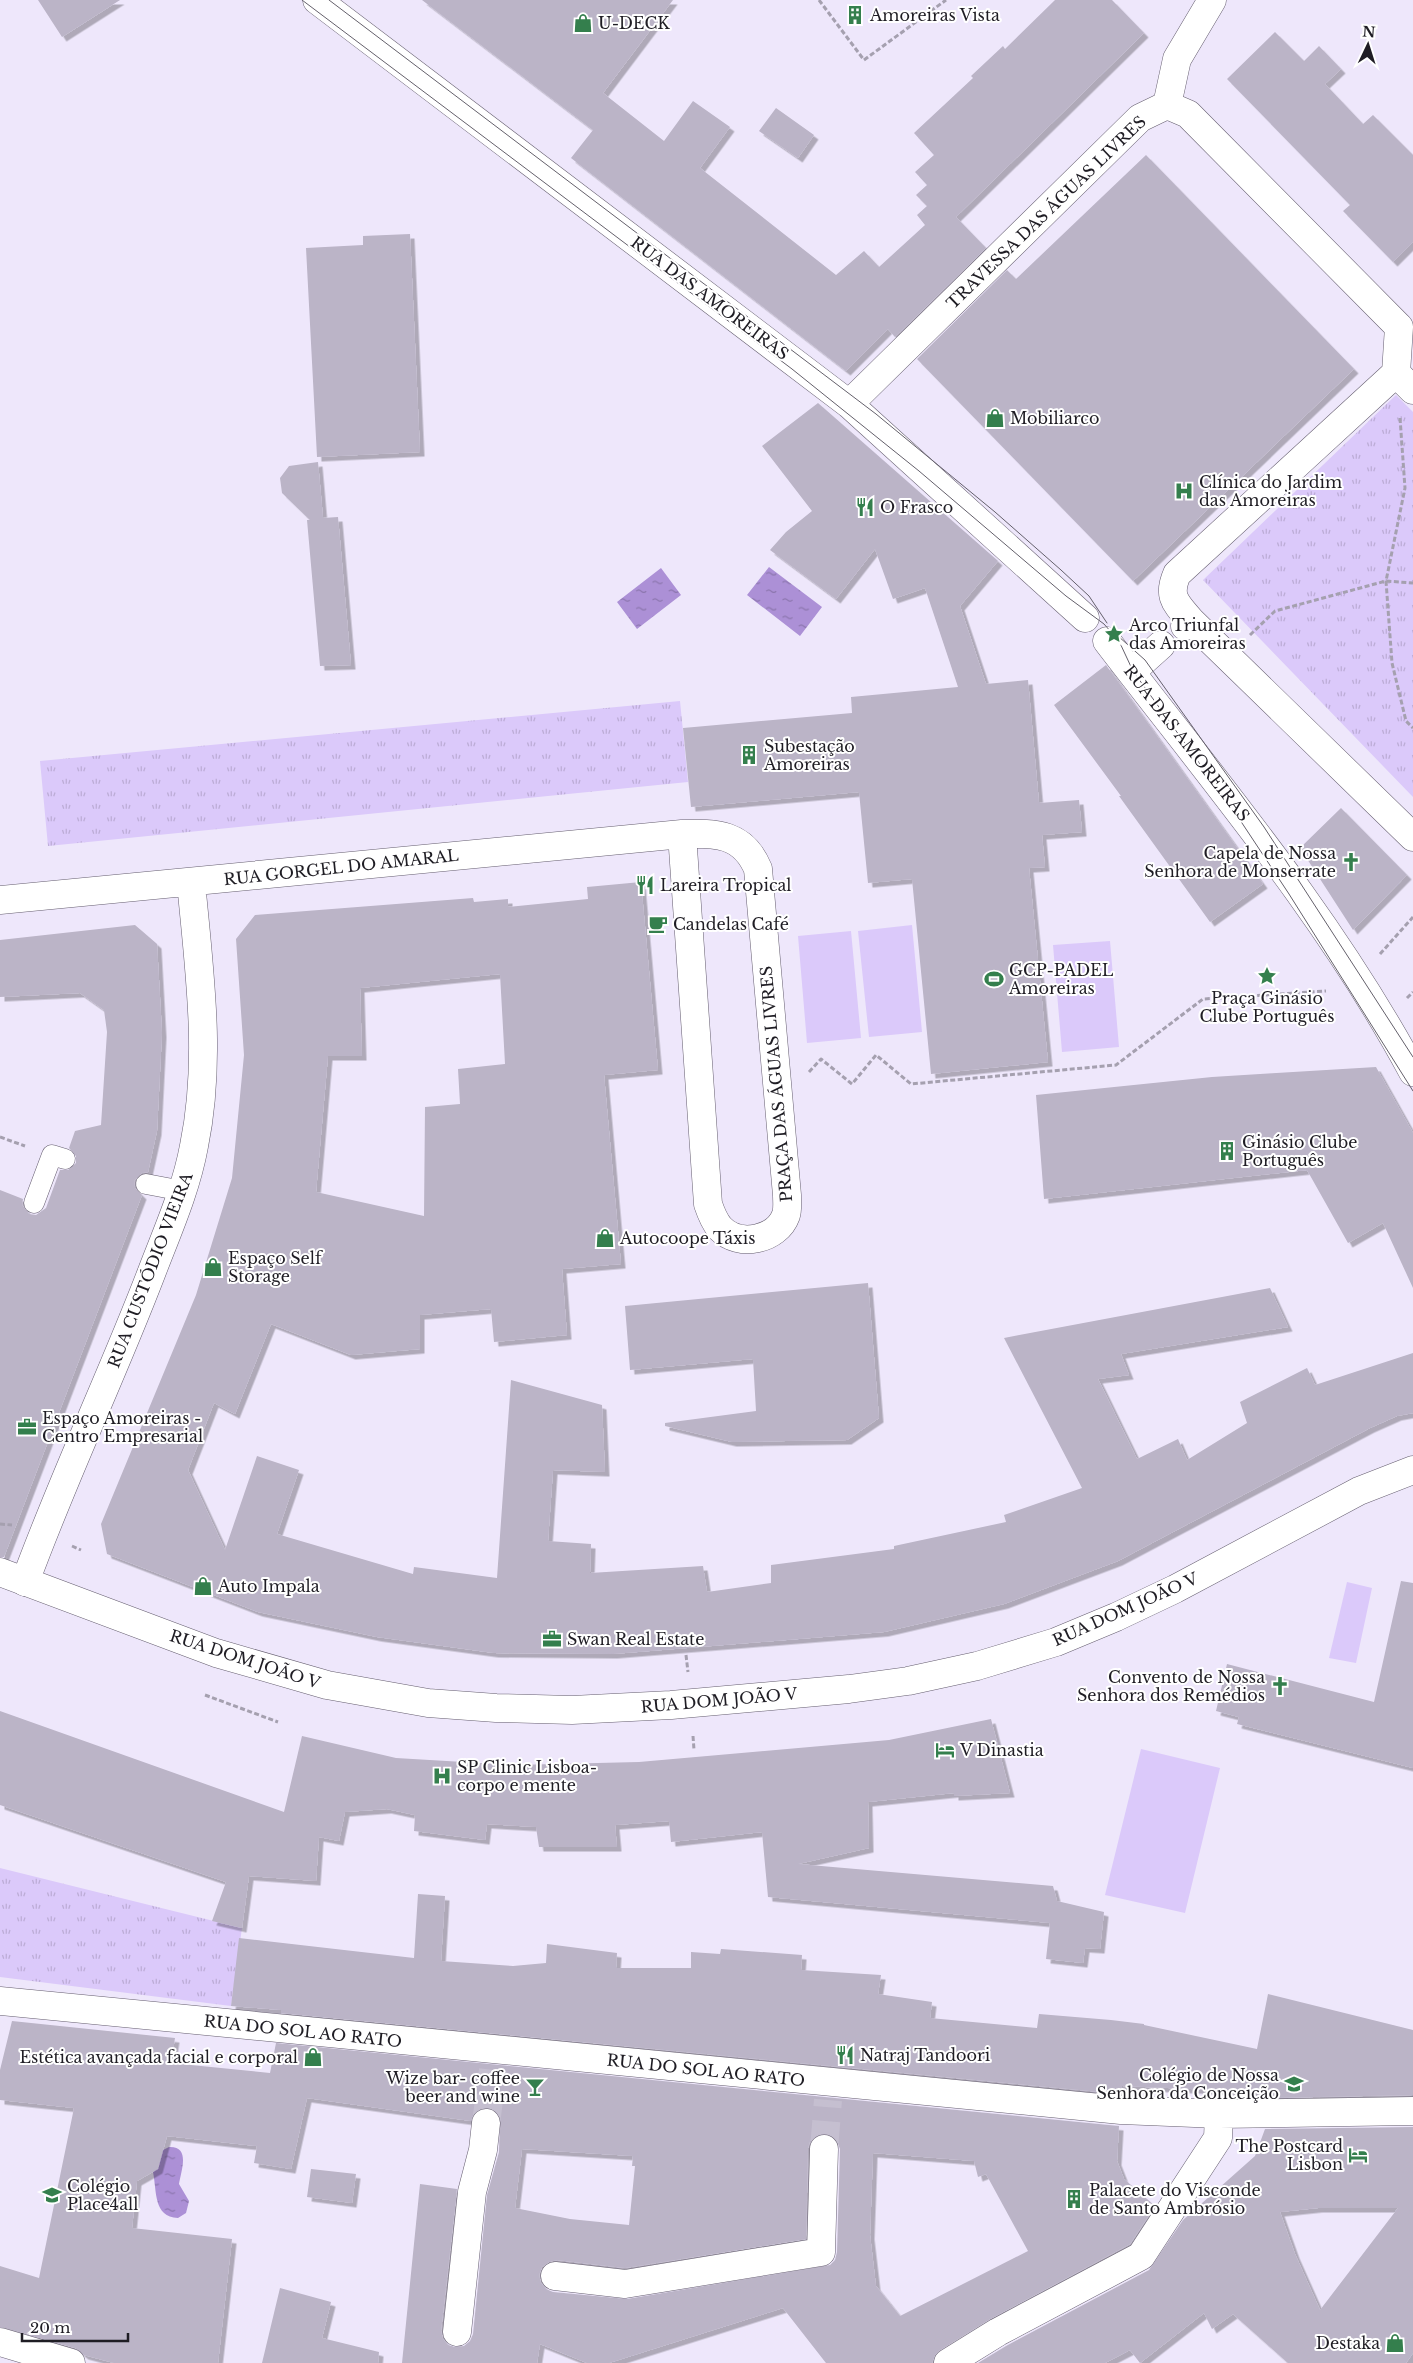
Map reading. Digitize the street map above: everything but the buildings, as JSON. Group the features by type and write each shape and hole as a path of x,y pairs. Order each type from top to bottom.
{"street":[{"name":"RUA DAS AMOREIRAS","path":"317,0 849,404 1085,618"},
{"path":"1212,0 1176,59 1167,105 1188,114 1406,321 1405,382 1177,574 1172,587 1173,598 1188,624 1228,656 1413,837"},
{"name":"TRAVESSA DAS ÁGUAS LIVRES","path":"849,404 1140,118 1167,105"},
{"name":"RUA DAS AMOREIRAS","path":"1107,641 1297,888 1372,1001 1413,1072"},
{"path":"1131,672 1161,645"},
{"name":"RUA GORGEL DO AMARAL","path":"0,900 682,834"},
{"name":"PRAÇA DAS ÁGUAS LIVRES","path":"682,834 721,835 736,840 746,847 758,868 787,1195 786,1214 778,1228 766,1236 754,1239 736,1238 722,1230 712,1218 708,1204 682,834"},
{"name":"RUA CUSTÓDIO VIEIRA","path":"25,1582 42,1534 138,1308 183,1191 195,1145 204,1043 191,882"},
{"name":"RUA DOM JOÃO V","path":"0,1572 216,1653 268,1670 350,1690 428,1702 496,1708 572,1710 671,1705 849,1689 908,1681 977,1666 1056,1642 1116,1617 1175,1589 1359,1491 1413,1470"},
{"name":"RUA DO SOL AO RATO","path":"0,2001 494,2060 829,2091 1121,2110 1219,2114 1413,2111"},
{"path":"948,2363 998,2332 1141,2256 1218,2138 1219,2114"},
{"path":"457,2332 472,2192 483,2150 486,2123"},
{"path":"555,2276 625,2284 821,2252 824,2149"},
{"path":"0,2342 71,2363"}],"lane":[{"path":"34,1203 52,1155 64,1159"},
{"path":"146,1184 183,1191"}],"path":[{"path":"819,0 864,60 946,0"},
{"path":"1405,382 1405,488 1386,581 1392,663 1406,721 1413,728"},
{"path":"1228,656 1275,611 1386,581 1413,583"},
{"path":"1378,956 1413,917"},
{"path":"776,1083 801,1081 820,1059 852,1084 876,1055 911,1084 1116,1065 1203,999 1335,991"},
{"path":"205,1695 278,1722"}],"green space":[{"path":"1396,395 1413,412 1413,797 1203,580"},
{"path":"680,701 688,782 48,846 40,761"},
{"path":"912,925 922,1032 869,1037 858,931"},
{"path":"851,931 861,1038 807,1043 798,936"},
{"path":"1110,941 1119,1047 1062,1052 1053,945"},
{"path":"1347,1582 1372,1588 1356,1663 1329,1658"},
{"path":"1141,1749 1220,1768 1185,1913 1105,1895"},
{"path":"0,1868 242,1928 231,2006 0,1977"}],"water":[{"path":"769,567 822,607 800,636 747,595"},
{"path":"661,568 681,595 637,629 617,602"},
{"path":"169,2147 176,2148 182,2155 183,2166 179,2184 189,2201 186,2213 178,2218 170,2217 160,2208 153,2172 159,2166 158,2159 161,2151"}],"tunnel":[{"path":"486,2123 493,2070"},
{"path":"824,2149 828,2100"}],"tram line":[{"path":"302,0 792,369 919,471 1066,596 1104,624 1119,641 1133,671 1238,817 1289,894 1413,1091"},
{"path":"329,0 876,414 995,512 1061,570 1089,596 1107,623"},
{"path":"1118,636 1145,660 1264,827 1413,1057"}],"place":[{"name":"Amoreiras Vista","path":"855,15"},
{"name":"U-DECK","path":"583,23"},
{"name":"Mobiliarco","path":"995,418"},
{"name":"Clínica do Jardim das Amoreiras","path":"1184,491"},
{"name":"O Frasco","path":"865,507"},
{"name":"Arco Triunfal das Amoreiras","path":"1114,634"},
{"name":"Subestação Amoreiras","path":"749,755"},
{"name":"Capela de Nossa Senhora de Monserrate","path":"1351,862"},
{"name":"Lareira Tropical","path":"645,885"},
{"name":"Candelas Café","path":"658,924"},
{"name":"Praça Ginásio Clube Português","path":"1267,976"},
{"name":"GCP-PADEL Amoreiras","path":"994,979"},
{"name":"Ginásio Clube Português","path":"1227,1151"},
{"name":"Autocoope Táxis","path":"605,1238"},
{"name":"Espaço Self Storage","path":"213,1267"},
{"name":"Espaço Amoreiras - Centro Empresarial","path":"27,1427"},
{"name":"Auto Impala","path":"203,1586"},
{"name":"Swan Real Estate","path":"552,1639"},
{"name":"Convento de Nossa Senhora dos Remédios","path":"1280,1686"},
{"name":"V Dinastia","path":"945,1750"},
{"name":"SP Clinic Lisboa- corpo e mente","path":"442,1776"},
{"name":"Natraj Tandoori","path":"845,2055"},
{"name":"Estética avançada facial e corporal","path":"313,2057"},
{"name":"Colégio de Nossa Senhora da Conceição","path":"1294,2084"},
{"name":"Wize bar- coffee beer and wine","path":"535,2087"},
{"name":"The Postcard Lisbon","path":"1358,2155"},
{"name":"Colégio Place4all","path":"52,2195"},
{"name":"Palacete do Visconde de Santo Ambrósio","path":"1074,2199"},
{"name":"Destaka","path":"1395,2343"}]}
